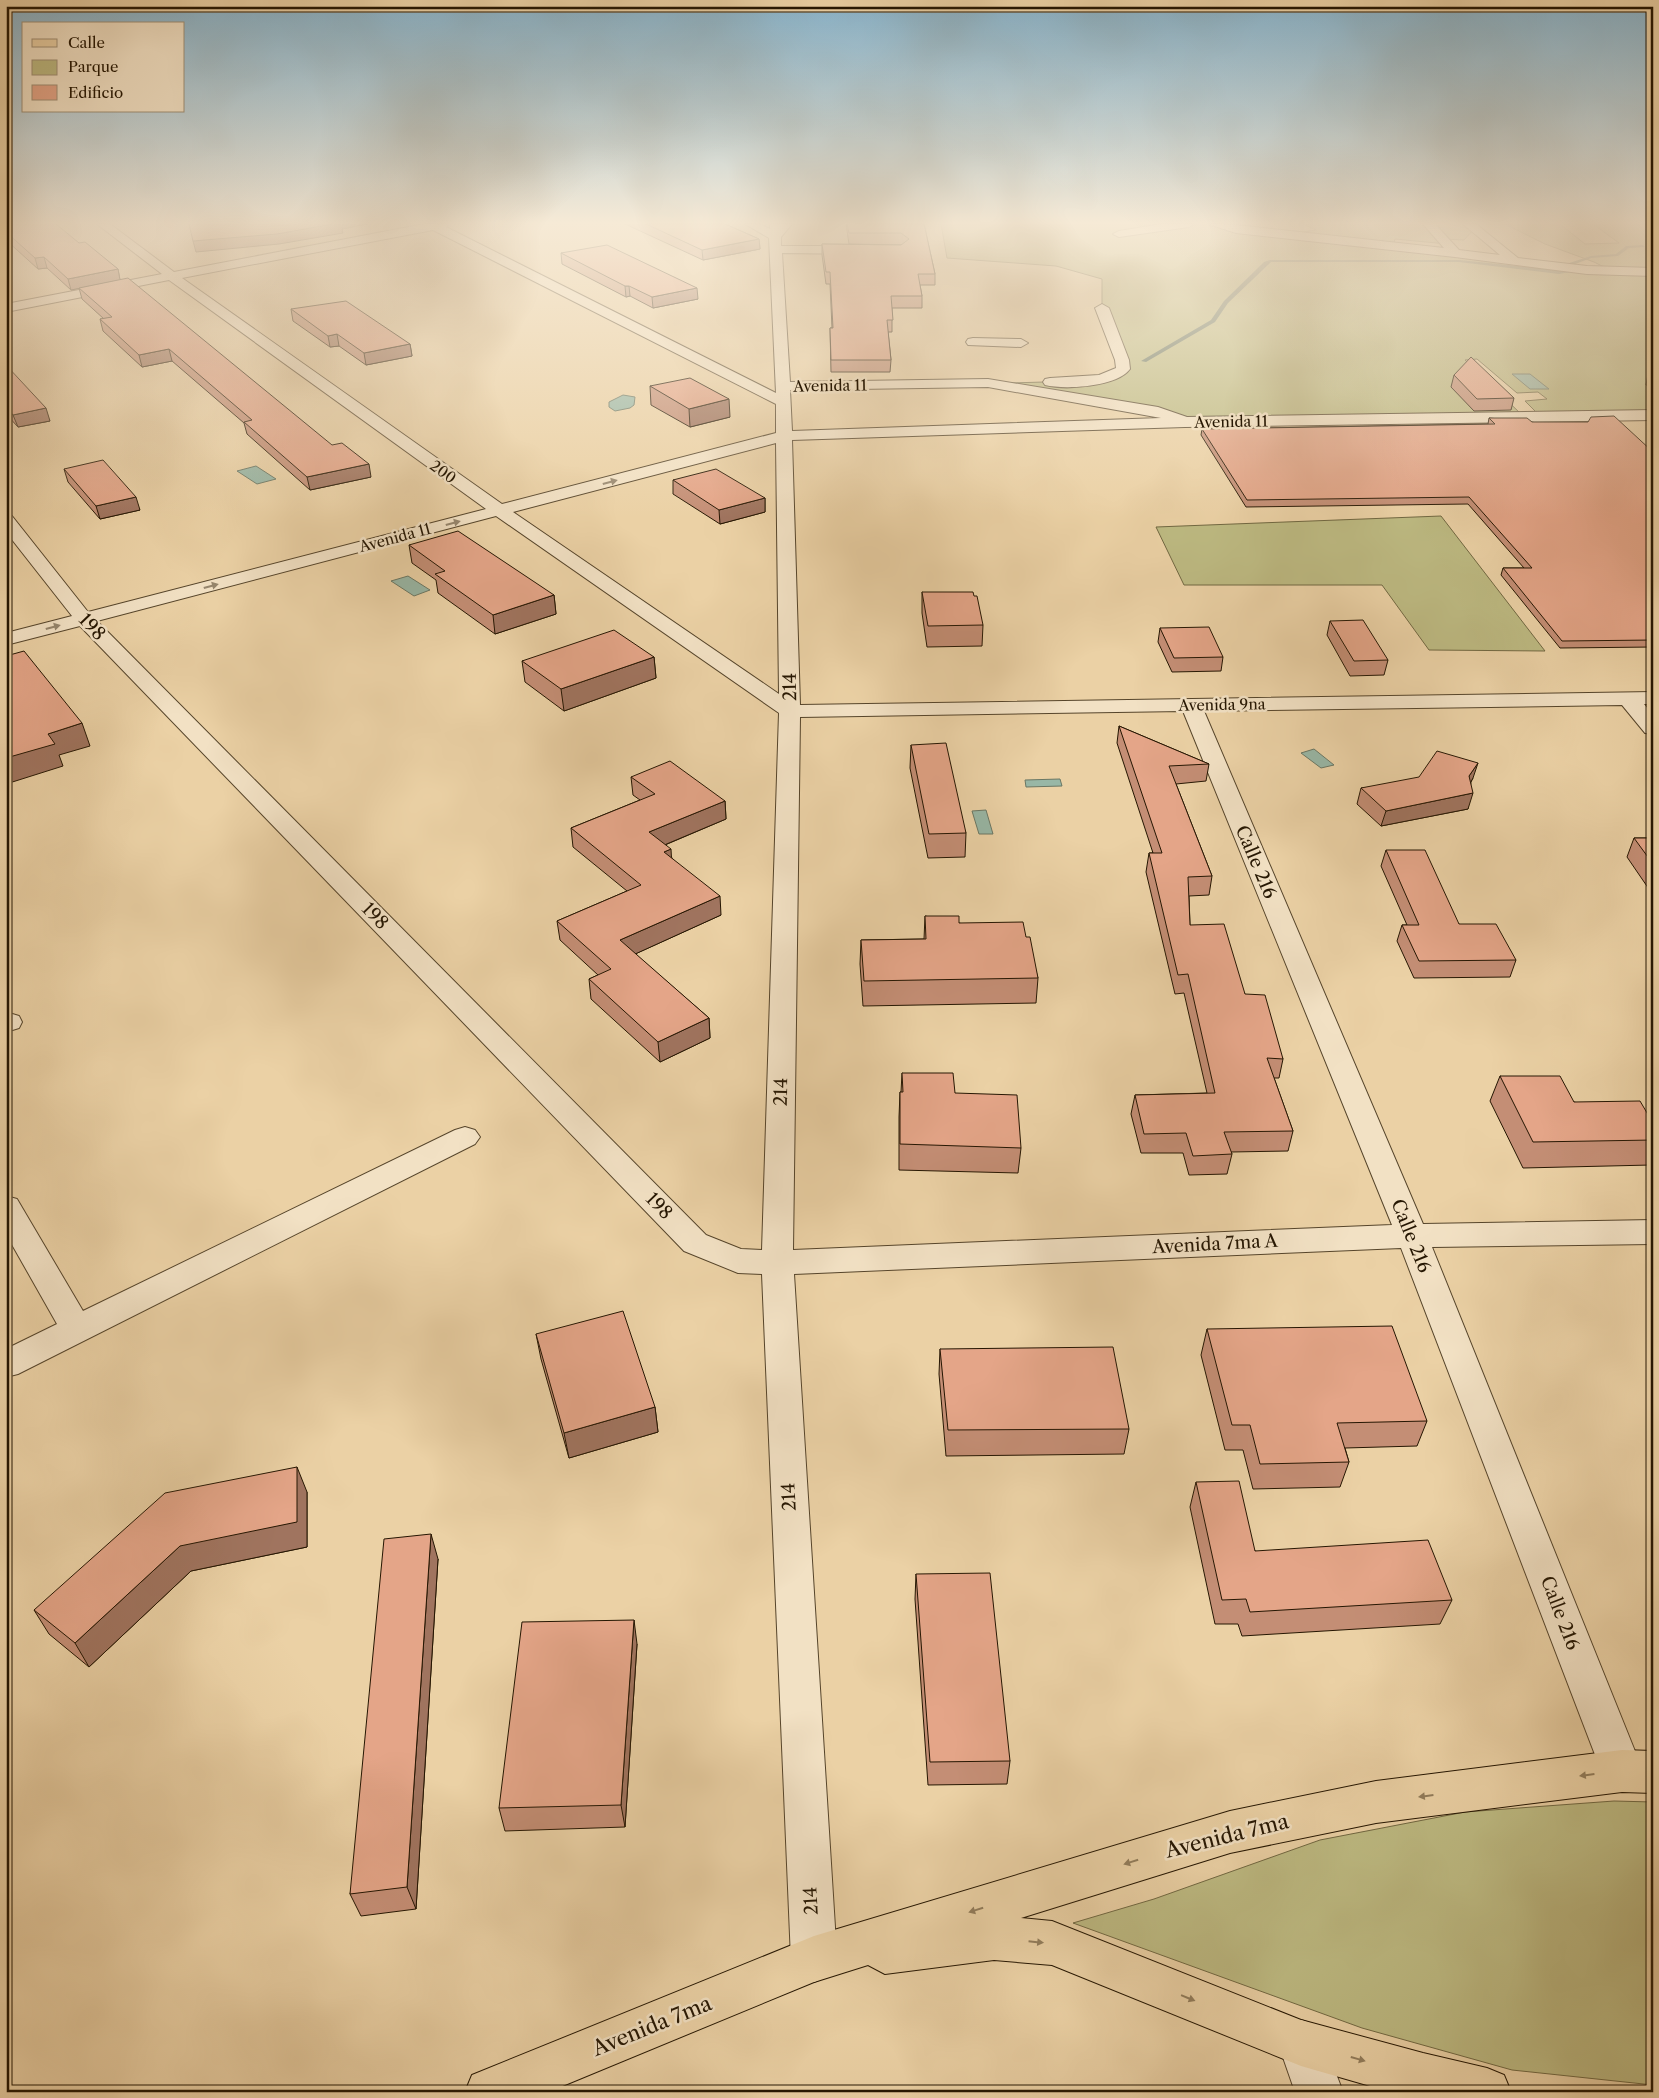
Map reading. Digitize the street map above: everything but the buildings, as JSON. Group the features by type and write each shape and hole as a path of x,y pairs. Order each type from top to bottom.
{"main road":[{"name":"Avenida 7ma","path":"489,2092 814,1959 1230,1832 1376,1802 1637,1772"},
{"name":"Avenida 7ma","path":"814,1959 994,1938 1052,1943 1301,2042 1423,2077 1488,2092"}],"street":[{"name":"200","path":"234,322 499,511 790,711"},
{"path":"635,322 783,394"},
{"name":"214","path":"779,322 783,394 790,711 777,1263 814,1959"},
{"path":"1009,381 1079,381 1114,376 1119,373 1123,369 1122,360 1107,322"},
{"path":"973,342 1022,343"},
{"path":"1002,342 1005,358"},
{"name":"Avenida 11","path":"783,394 1009,381 1158,412 1185,422"},
{"name":"Avenida 11","path":"6,639 784,436 1185,422 1653,414"},
{"name":"198","path":"6,520 84,619 695,1243 738,1261 777,1263"},
{"path":"1628,698 1653,728"},
{"name":"Avenida 9na","path":"790,711 1653,698"},
{"name":"Calle 216","path":"1191,705 1637,1772"},
{"path":"6,1364 466,1136"},
{"path":"6,1207 77,1329"},
{"name":"Avenida 7ma A","path":"777,1263 1412,1236 1653,1232"},
{"path":"1301,2042 1319,2092"}],"green space":[{"path":"1106,322 1653,322 1653,415 1541,417 1525,401 1547,399 1538,392 1517,393 1477,359 1465,360 1521,414 1185,422 1010,383 1079,381 1119,373"},
{"path":"1441,516 1545,651 1429,650 1382,585 1184,585 1156,527"},
{"path":"1614,1801 1653,1802 1653,2085 1512,2070 1362,2028 1073,1923 1154,1899 1320,1840 1465,1812"}],"shaded area":[{"path":"1512,374 1530,374 1549,389 1530,389"},
{"path":"623,395 635,397 634,405 630,408 615,411 609,407 609,402"},
{"path":"256,466 276,479 257,484 237,471"},
{"path":"408,576 430,590 414,596 391,581"},
{"path":"1314,749 1334,765 1321,768 1301,753"},
{"path":"1060,779 1062,786 1026,787 1025,780"},
{"path":"986,810 993,834 979,834 972,811"}],"waterway":[{"path":"1144,361 1211,322"}]}
